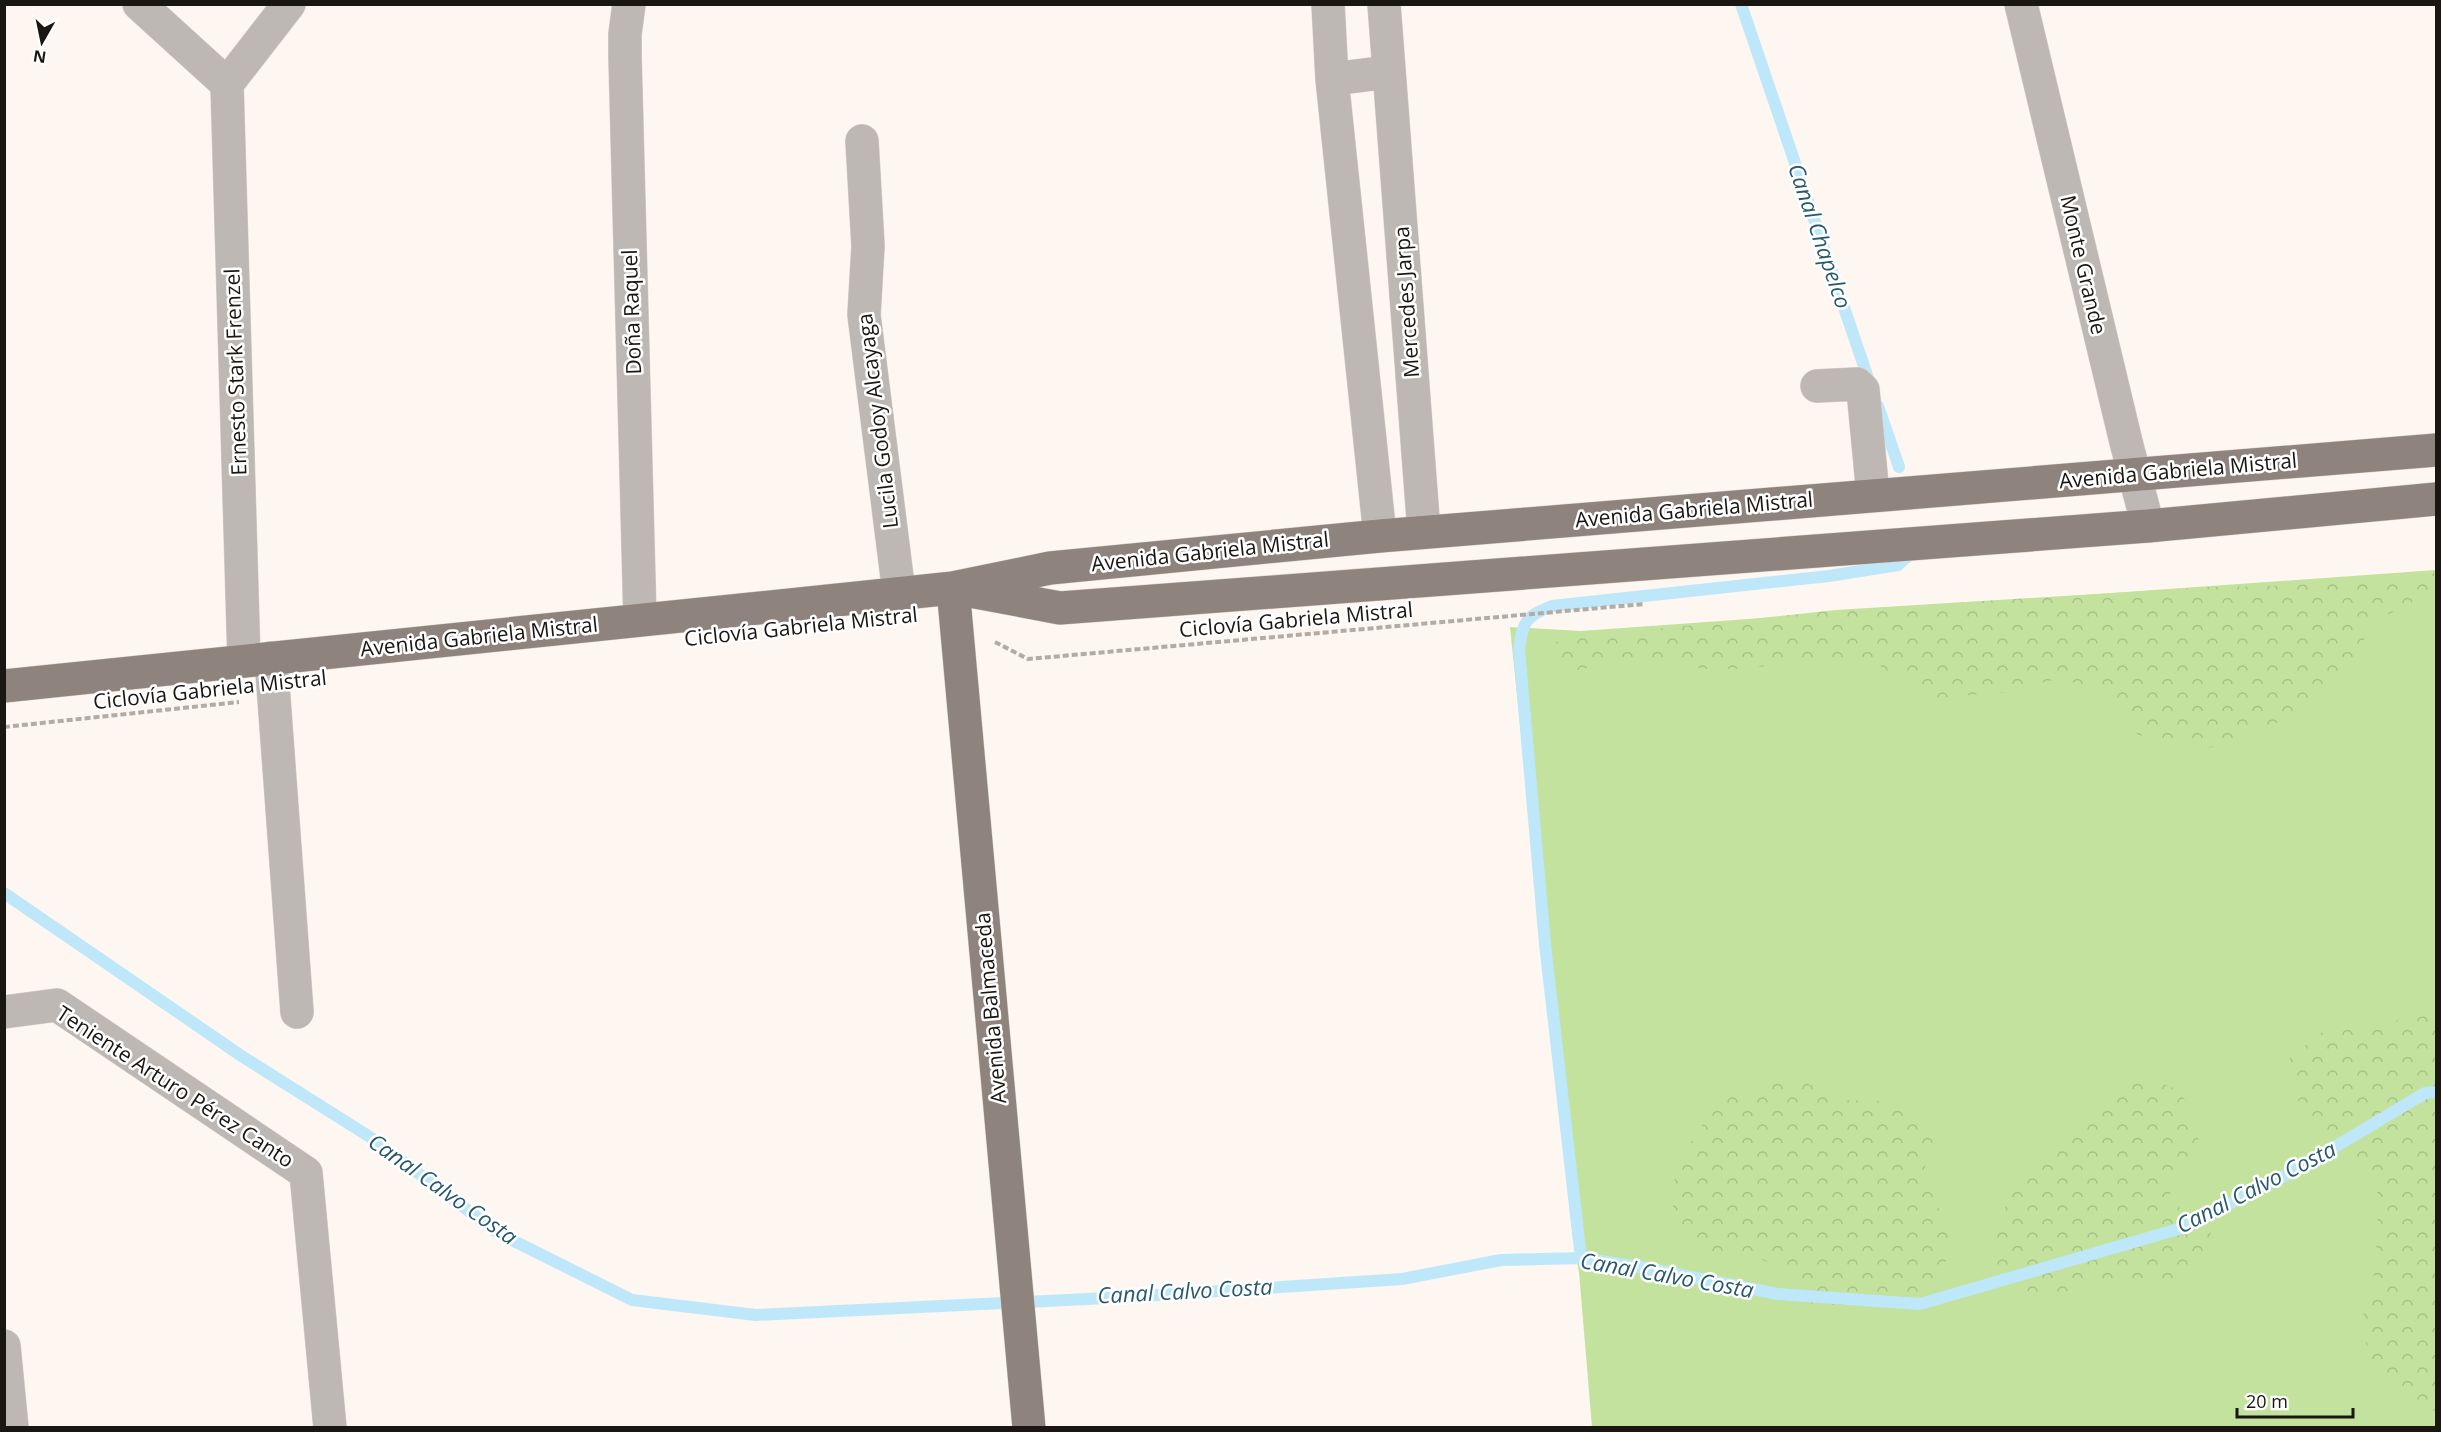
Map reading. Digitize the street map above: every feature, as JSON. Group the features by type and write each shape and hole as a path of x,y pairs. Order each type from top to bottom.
{"main road":[{"name":"Avenida Gabriela Mistral","path":"4,686 953,588 1050,568 1424,532 2436,450"},
{"name":"Avenida Gabriela Mistral","path":"953,588 1060,608 2148,526 2436,499"},
{"name":"Avenida Balmaceda","path":"953,588 1029,1428"}],"street":[{"path":"139,4 227,84 288,4"},
{"name":"Doña Raquel","path":"629,4 625,56 640,620"},
{"path":"1328,4 1332,78 1380,536"},
{"name":"Mercedes Jarpa","path":"1384,4 1424,532"},
{"name":"Monte Grande","path":"2021,4 2148,526"},
{"path":"1332,78 1389,72"},
{"name":"Ernesto Stark Frenzel","path":"227,84 258,660"},
{"name":"Lucila Godoy Alcayaga","path":"862,141 868,246 864,315 899,593"},
{"path":"1817,386 1857,384 1863,390 1873,495"},
{"path":"258,660 274,698 297,1012"},
{"name":"Teniente Arturo Pérez Canto","path":"4,1012 57,1005 306,1173 330,1428"},
{"path":"4,1346 12,1428"}],"path":[{"name":"Ciclovía Gabriela Mistral","path":"958,625 1028,659 1594,608"},
{"name":"Ciclovía Gabriela Mistral","path":"4,727 274,698"}],"green space":[{"path":"2436,570 2436,1427 1592,1427 1579,1272 1573,1239 1510,627 1581,631"},
{"path":"2436,573 2436,594 2407,604 2375,622 2347,667 2299,715 2206,749 2138,735 2101,688 2056,679 2010,692 1935,698 1893,675 1872,660 1785,663 1745,669 1708,669 1635,659 1578,670 1549,661 1543,647 1564,639 1836,610 2209,587 2396,579"},
{"path":"2436,1014 2436,1411 2425,1408 2372,1367 2361,1322 2373,1285 2378,1193 2294,1096 2289,1059 2320,1033"},
{"path":"1799,1079 1839,1100 1881,1101 1923,1112 1919,1124 1935,1135 1925,1167 1931,1190 1951,1238 1943,1273 1924,1298 1891,1307 1855,1312 1812,1304 1784,1270 1748,1253 1712,1251 1678,1230 1671,1195 1679,1160 1717,1103 1769,1082"},
{"path":"2123,1080 2170,1086 2186,1101 2200,1145 2172,1184 2169,1201 2211,1228 2209,1256 2184,1276 2142,1283 2110,1279 2053,1295 2012,1289 1994,1267 1999,1219 2020,1179 2060,1149 2085,1114"}],"waterway":[{"name":"Canal Chapelco","path":"1741,4 1870,384"},
{"name":"Canal Chapelco","path":"1878,406 1899,467"},
{"path":"1581,1258 1545,944 1519,649 1524,626 1536,613 1552,606 1829,576 1898,565 1910,554"},
{"name":"Canal Calvo Costa","path":"4,893 243,1057 370,1137 498,1233 632,1300 756,1315 1128,1297 1402,1279 1501,1260 1581,1258 1646,1268 1778,1294 1920,1304 2182,1228 2303,1166 2425,1093 2436,1092"}]}
